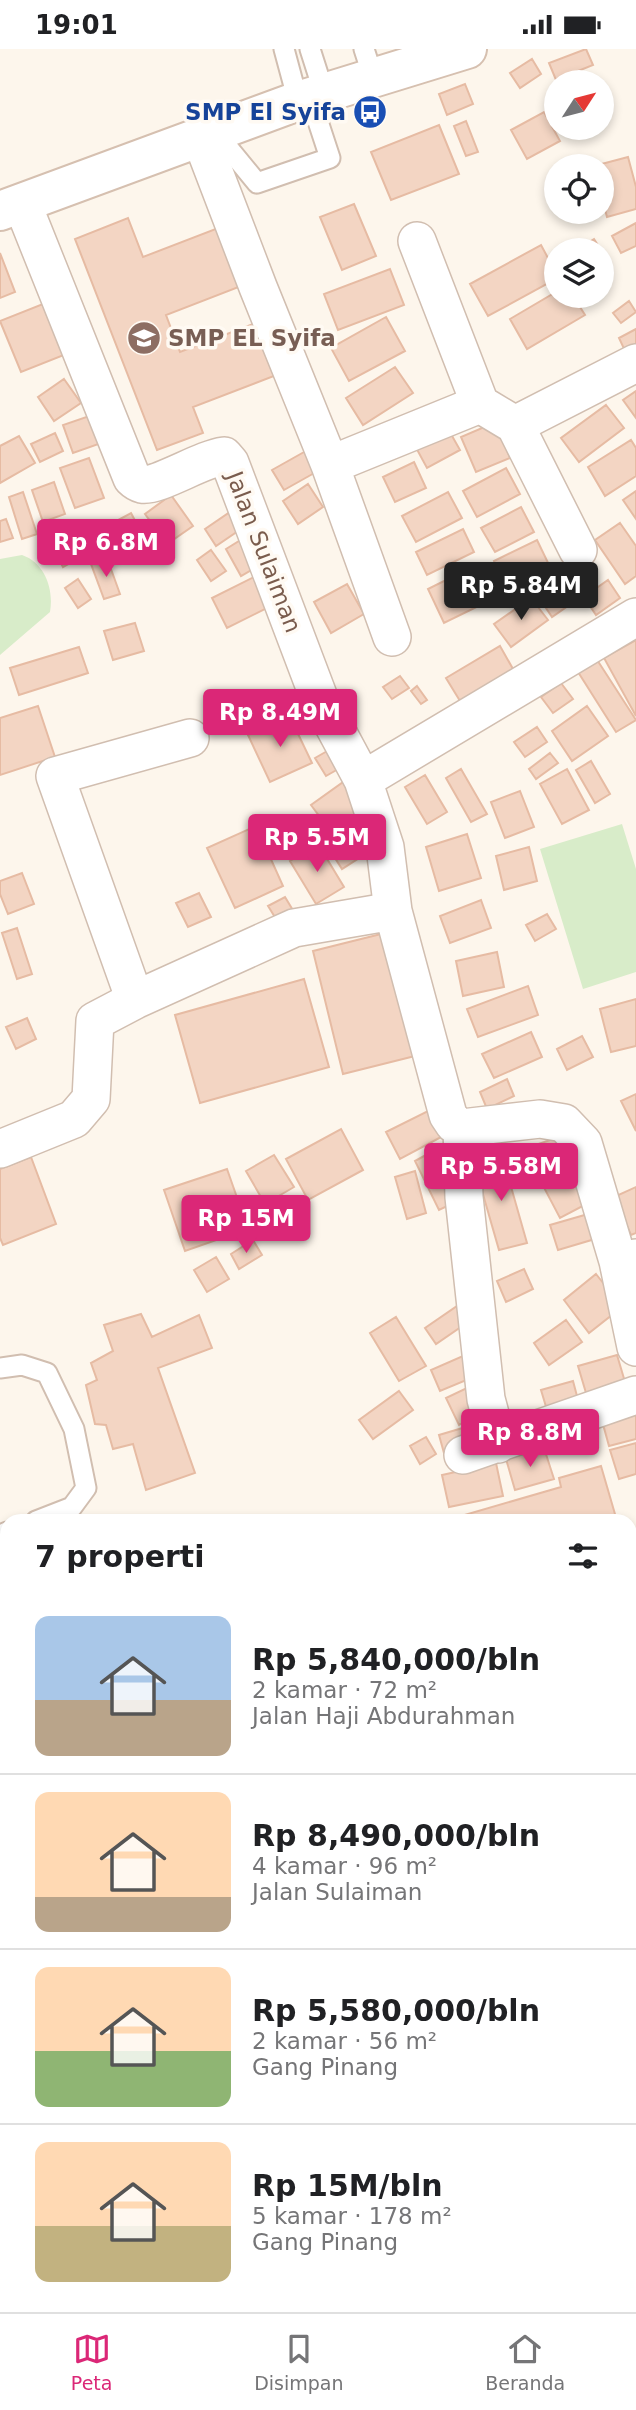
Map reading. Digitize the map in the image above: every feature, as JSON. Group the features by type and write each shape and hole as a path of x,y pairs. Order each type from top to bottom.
{"main road":[{"path":"11,207 311,97 368,63 467,49"}],"street":[{"path":"209,135 258,287 330,465 392,637"},
{"name":"Jalan Sulaiman","path":"11,207 132,478 140,484 151,484 212,457 223,456 230,463 319,698 363,780"},
{"path":"417,241 480,404 514,425 578,550"},
{"path":"514,425 636,363"},
{"path":"330,465 480,404"},
{"path":"636,617 363,780 385,846 393,911 448,1115 454,1124 462,1128 540,1119 564,1123 583,1143 627,1259 636,1347"},
{"path":"135,1000 55,776 190,738"},
{"path":"0,1149 74,1119 91,1099 95,1021 294,928 393,911"},
{"path":"462,1128 464,1197 485,1385 498,1444"},
{"path":"463,1455 636,1395"}],"lane":[{"path":"209,135 257,183 330,158 311,97 284,49"},
{"path":"310,49 311,97"},
{"path":"0,1368 22,1365 47,1373 74,1429 86,1488 72,1507 54,1514"}],"green space":[{"path":"22,555 37,564 46,578 51,595 50,612 0,655 0,559"},
{"path":"622,824 636,869 636,972 583,989 540,849"}],"building":[{"path":"586,49 593,65 581,70 552,70 549,63"},
{"path":"532,59 541,74 520,88 510,73"},
{"path":"465,84 473,104 447,115 439,94"},
{"path":"544,112 544,140 560,141 527,159 511,130"},
{"path":"466,121 478,152 466,156 454,126"},
{"path":"439,125 459,174 391,200 371,152"},
{"path":"628,157 636,187 636,209 614,215 614,161"},
{"path":"354,204 376,256 342,270 320,217"},
{"name":"SMP EL Syifa","path":"128,218 143,257 226,225 249,283 166,315 180,352 253,324 274,376 193,407 203,433 157,450 75,239"},
{"path":"636,223 636,246 621,253 612,236"},
{"path":"541,245 544,251 544,286 488,316 470,284"},
{"path":"0,253 15,292 0,298"},
{"path":"390,269 404,305 338,330 324,294"},
{"path":"544,299 544,308 581,308 585,315 527,349 510,319"},
{"path":"53,300 74,351 21,372 0,321"},
{"path":"629,301 636,312 621,323 613,313"},
{"path":"386,317 405,351 349,381 331,348"},
{"path":"636,329 636,348 626,353 619,338"},
{"path":"395,367 413,393 363,425 346,398"},
{"path":"64,379 81,403 54,421 38,397"},
{"path":"636,391 636,418 623,400"},
{"path":"606,405 624,428 579,462 561,438"},
{"path":"101,412 110,440 73,453 63,425"},
{"path":"496,422 510,458 476,472 461,437"},
{"path":"447,427 460,450 427,468 414,444"},
{"path":"55,433 63,451 40,462 31,444"},
{"path":"19,436 35,463 0,483 0,446"},
{"path":"631,440 636,448 636,476 605,496 588,467"},
{"path":"313,447 325,467 284,490 272,470"},
{"path":"89,458 104,498 75,508 60,468"},
{"path":"414,462 426,488 395,502 383,477"},
{"path":"506,468 520,494 477,517 463,491"},
{"path":"54,482 65,514 43,522 32,490"},
{"path":"308,484 323,507 298,524 283,501"},
{"path":"636,491 636,519 623,500"},
{"path":"23,492 37,534 22,539 9,497"},
{"path":"448,492 462,518 416,542 402,516"},
{"path":"171,495 193,526 167,544 145,514"},
{"path":"521,507 534,532 495,552 481,528"},
{"path":"230,512 241,529 216,546 205,529"},
{"path":"131,513 148,545 125,556 109,525"},
{"path":"6,519 13,538 0,542 0,521"},
{"path":"620,523 636,546 636,576 625,584 595,540"},
{"path":"463,529 474,552 427,575 416,552"},
{"path":"82,535 91,551 63,567 54,550"},
{"path":"244,538 260,565 241,576 226,549"},
{"path":"537,540 551,569 508,590 494,561"},
{"path":"211,550 226,571 211,581 197,560"},
{"path":"107,558 120,594 104,599 91,564"},
{"path":"478,564 495,598 444,623 428,589"},
{"path":"262,573 277,603 227,628 212,598"},
{"path":"78,579 91,599 78,608 65,588"},
{"path":"608,580 620,598 596,615 584,597"},
{"path":"347,584 364,614 331,633 314,602"},
{"path":"568,585 578,599 552,617 542,602"},
{"path":"531,598 548,620 511,647 494,624"},
{"path":"135,623 144,651 113,660 104,631"},
{"path":"636,640 636,716 604,658"},
{"path":"500,646 513,669 460,701 446,678"},
{"path":"79,647 88,673 19,695 10,668"},
{"path":"592,652 636,720 616,732 573,664"},
{"path":"400,676 409,688 392,699 383,687"},
{"path":"561,683 573,699 553,713 541,697"},
{"path":"417,686 427,700 421,704 411,691"},
{"path":"38,706 55,757 0,775 0,718"},
{"path":"587,706 608,736 572,761 552,731"},
{"path":"289,715 312,763 270,782 248,735"},
{"path":"537,727 547,742 525,757 514,742"},
{"path":"329,750 340,768 326,776 315,758"},
{"path":"550,753 558,763 536,779 529,769"},
{"path":"591,761 610,794 595,803 576,770"},
{"path":"461,769 487,814 471,822 446,778"},
{"path":"567,769 589,810 562,824 540,784"},
{"path":"425,775 447,812 427,824 405,787"},
{"path":"346,780 366,809 332,833 311,805"},
{"path":"520,791 534,827 505,838 491,802"},
{"path":"367,822 381,844 342,869 328,847"},
{"path":"256,826 283,886 235,908 207,848"},
{"path":"467,834 481,878 439,891 426,847"},
{"path":"318,844 344,887 316,904 290,861"},
{"path":"529,847 537,881 504,890 496,856"},
{"path":"22,873 34,904 8,914 0,894 0,881"},
{"path":"199,893 211,917 188,927 176,903"},
{"path":"285,897 294,912 278,922 268,906"},
{"path":"481,900 491,928 450,943 440,916"},
{"path":"547,914 556,929 535,941 526,925"},
{"path":"17,928 32,974 17,979 2,933"},
{"path":"397,930 427,1053 343,1074 313,951"},
{"path":"497,952 504,987 463,996 456,961"},
{"path":"304,979 329,1067 200,1103 175,1015"},
{"path":"528,986 538,1015 478,1037 467,1009"},
{"path":"636,999 636,1046 611,1052 600,1009"},
{"path":"27,1018 36,1039 16,1049 6,1027"},
{"path":"531,1032 542,1057 494,1078 482,1054"},
{"path":"582,1036 593,1057 567,1070 557,1049"},
{"path":"507,1079 514,1096 487,1109 480,1092"},
{"path":"636,1094 636,1131 621,1101"},
{"path":"430,1110 443,1136 400,1159 386,1132"},
{"path":"341,1129 363,1170 308,1200 286,1159"},
{"path":"556,1138 562,1155 521,1170 515,1152"},
{"path":"435,1150 460,1200 439,1210 415,1161"},
{"path":"274,1155 294,1187 265,1204 246,1171"},
{"path":"502,1155 527,1243 499,1250 474,1163"},
{"path":"31,1157 56,1224 3,1245 0,1238 0,1169"},
{"path":"576,1161 596,1199 560,1218 540,1180"},
{"path":"227,1169 248,1229 185,1251 164,1190"},
{"path":"415,1171 426,1213 407,1219 395,1177"},
{"path":"636,1187 636,1233 631,1235 614,1197"},
{"path":"588,1214 595,1239 558,1250 550,1225"},
{"path":"253,1240 262,1255 239,1269 231,1254"},
{"path":"216,1257 229,1279 207,1292 194,1270"},
{"path":"524,1269 533,1289 506,1302 497,1281"},
{"path":"596,1274 622,1307 589,1333 564,1300"},
{"path":"460,1304 471,1320 436,1344 425,1328"},
{"path":"141,1314 152,1337 199,1315 212,1348 158,1368 195,1473 146,1490 133,1444 113,1449 106,1425 95,1424 86,1385 97,1380 91,1363 113,1351 104,1325"},
{"path":"396,1317 426,1366 399,1381 370,1333"},
{"path":"566,1320 582,1342 549,1365 534,1343"},
{"path":"472,1352 481,1374 440,1391 431,1370"},
{"path":"617,1355 628,1392 589,1403 578,1366"},
{"path":"573,1381 581,1411 550,1420 541,1390"},
{"path":"471,1386 484,1412 459,1425 446,1398"},
{"path":"399,1391 413,1410 373,1439 359,1420"},
{"path":"636,1407 636,1439 609,1446 601,1417"},
{"path":"486,1421 492,1440 444,1453 439,1435"},
{"path":"426,1437 436,1454 420,1464 410,1446"},
{"path":"636,1443 636,1474 619,1479 610,1450"},
{"path":"544,1448 554,1479 515,1490 506,1459"},
{"path":"496,1463 503,1496 449,1507 442,1475"},
{"path":"601,1466 615,1514 468,1514 561,1487 559,1478"}],"place":[{"name":"SMP El Syifa","path":"370,112"},
{"name":"SMP EL Syifa","path":"144,338"}]}
